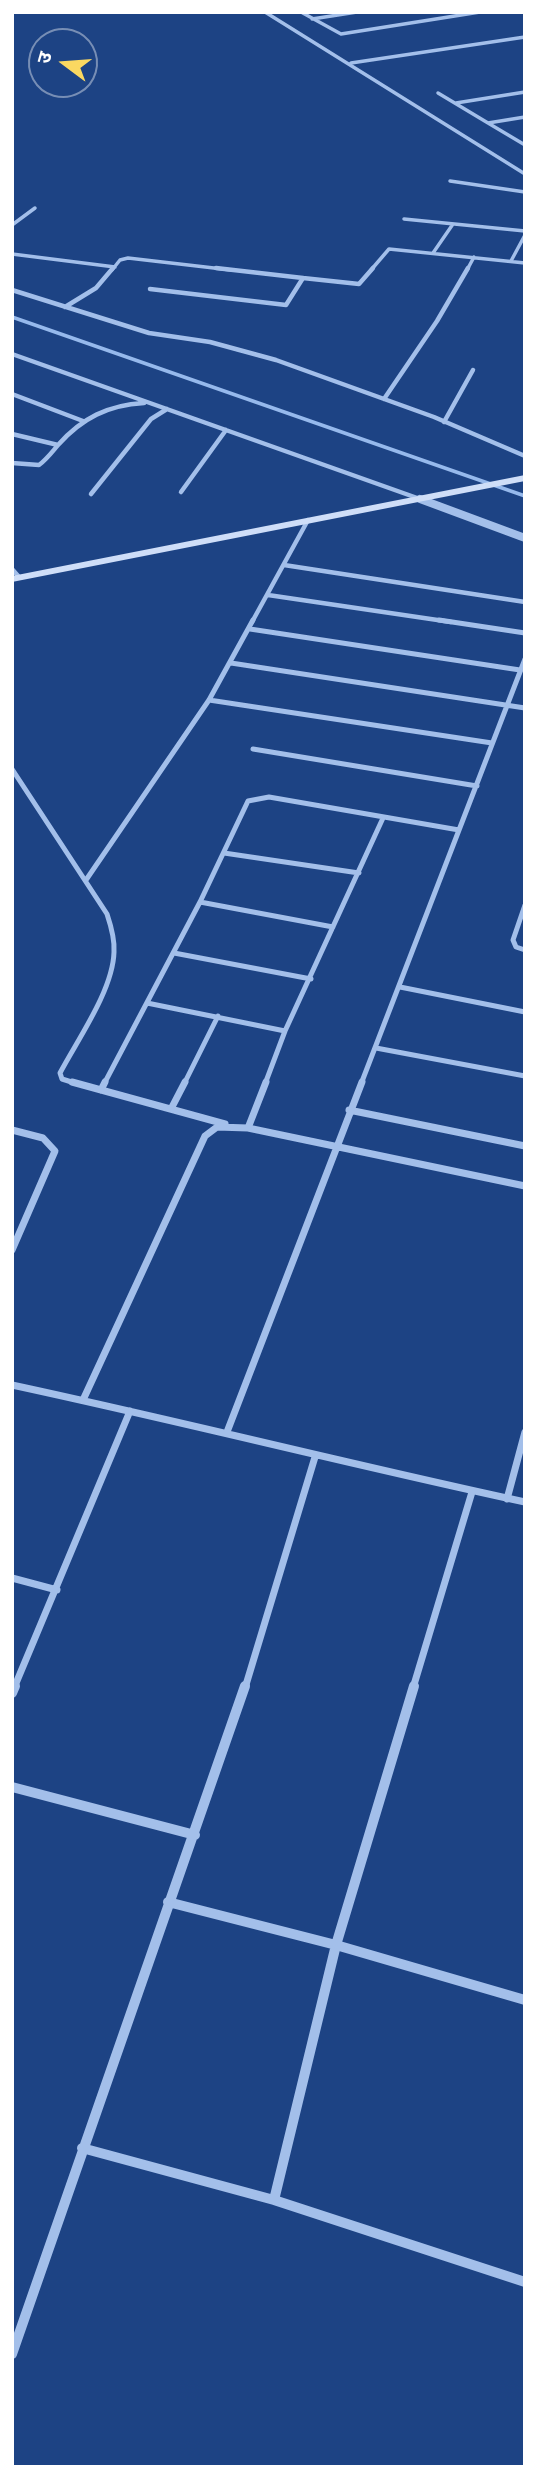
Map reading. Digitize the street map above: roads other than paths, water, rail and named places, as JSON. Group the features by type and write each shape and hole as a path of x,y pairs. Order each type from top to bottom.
{"main road":[{"path":"16,578 525,478"}],"street":[{"path":"265,12 525,174"},
{"path":"301,12 341,34 480,12"},
{"path":"312,19 357,12"},
{"path":"427,12 439,18"},
{"path":"352,65 525,38"},
{"path":"456,103 525,92"},
{"path":"438,93 525,145"},
{"path":"488,123 525,117"},
{"path":"450,181 525,192"},
{"path":"12,225 35,208"},
{"path":"404,219 525,233 511,261"},
{"path":"433,253 453,224"},
{"path":"65,307 96,288 120,260 133,258 359,284 387,249 525,263"},
{"path":"12,254 114,267"},
{"path":"384,399 437,321 474,257"},
{"path":"150,289 286,305 303,278"},
{"path":"12,290 149,332 221,345 276,360 444,422 525,456"},
{"path":"12,354 525,538"},
{"path":"444,422 473,370"},
{"path":"12,394 83,421"},
{"path":"12,463 39,465 83,421 108,406 152,403"},
{"path":"91,494 151,419 167,409"},
{"path":"181,492 226,430"},
{"path":"12,434 58,445"},
{"path":"86,880 232,663 308,520"},
{"path":"284,565 525,602"},
{"path":"12,569 16,578"},
{"path":"268,595 525,633"},
{"path":"250,629 520,670"},
{"path":"227,1432 335,1146 400,987 525,659"},
{"path":"232,663 525,708"},
{"path":"209,700 492,743"},
{"path":"253,749 477,786"},
{"path":"12,769 107,914 113,934 114,957 60,1073 62,1079 68,1083 229,1125 525,1186"},
{"path":"101,1090 200,902 248,801 260,796 459,830"},
{"path":"248,1128 285,1031 383,817"},
{"path":"224,853 359,873"},
{"path":"200,902 333,928"},
{"path":"525,905 513,940 516,947 525,950"},
{"path":"174,953 311,979"},
{"path":"400,987 525,1013"},
{"path":"147,1003 285,1031"},
{"path":"171,1109 218,1016"},
{"path":"376,1048 525,1076"},
{"path":"349,1110 525,1146"},
{"path":"83,1400 205,1136 216,1127 229,1125"},
{"path":"12,1130 45,1139 53,1145 55,1151 12,1250"},
{"path":"12,1385 227,1432 315,1457 525,1502"},
{"path":"12,1693 130,1411"},
{"path":"507,1499 525,1432"},
{"path":"12,2354 168,1902 195,1835 263,1632 315,1457"},
{"path":"274,2200 336,1945 472,1492"},
{"path":"12,1578 57,1590"},
{"path":"12,1787 195,1835"},
{"path":"168,1902 336,1945 525,2000"},
{"path":"82,2148 274,2200 525,2282"}],"waterway":[{"path":"12,317 525,496"}]}
